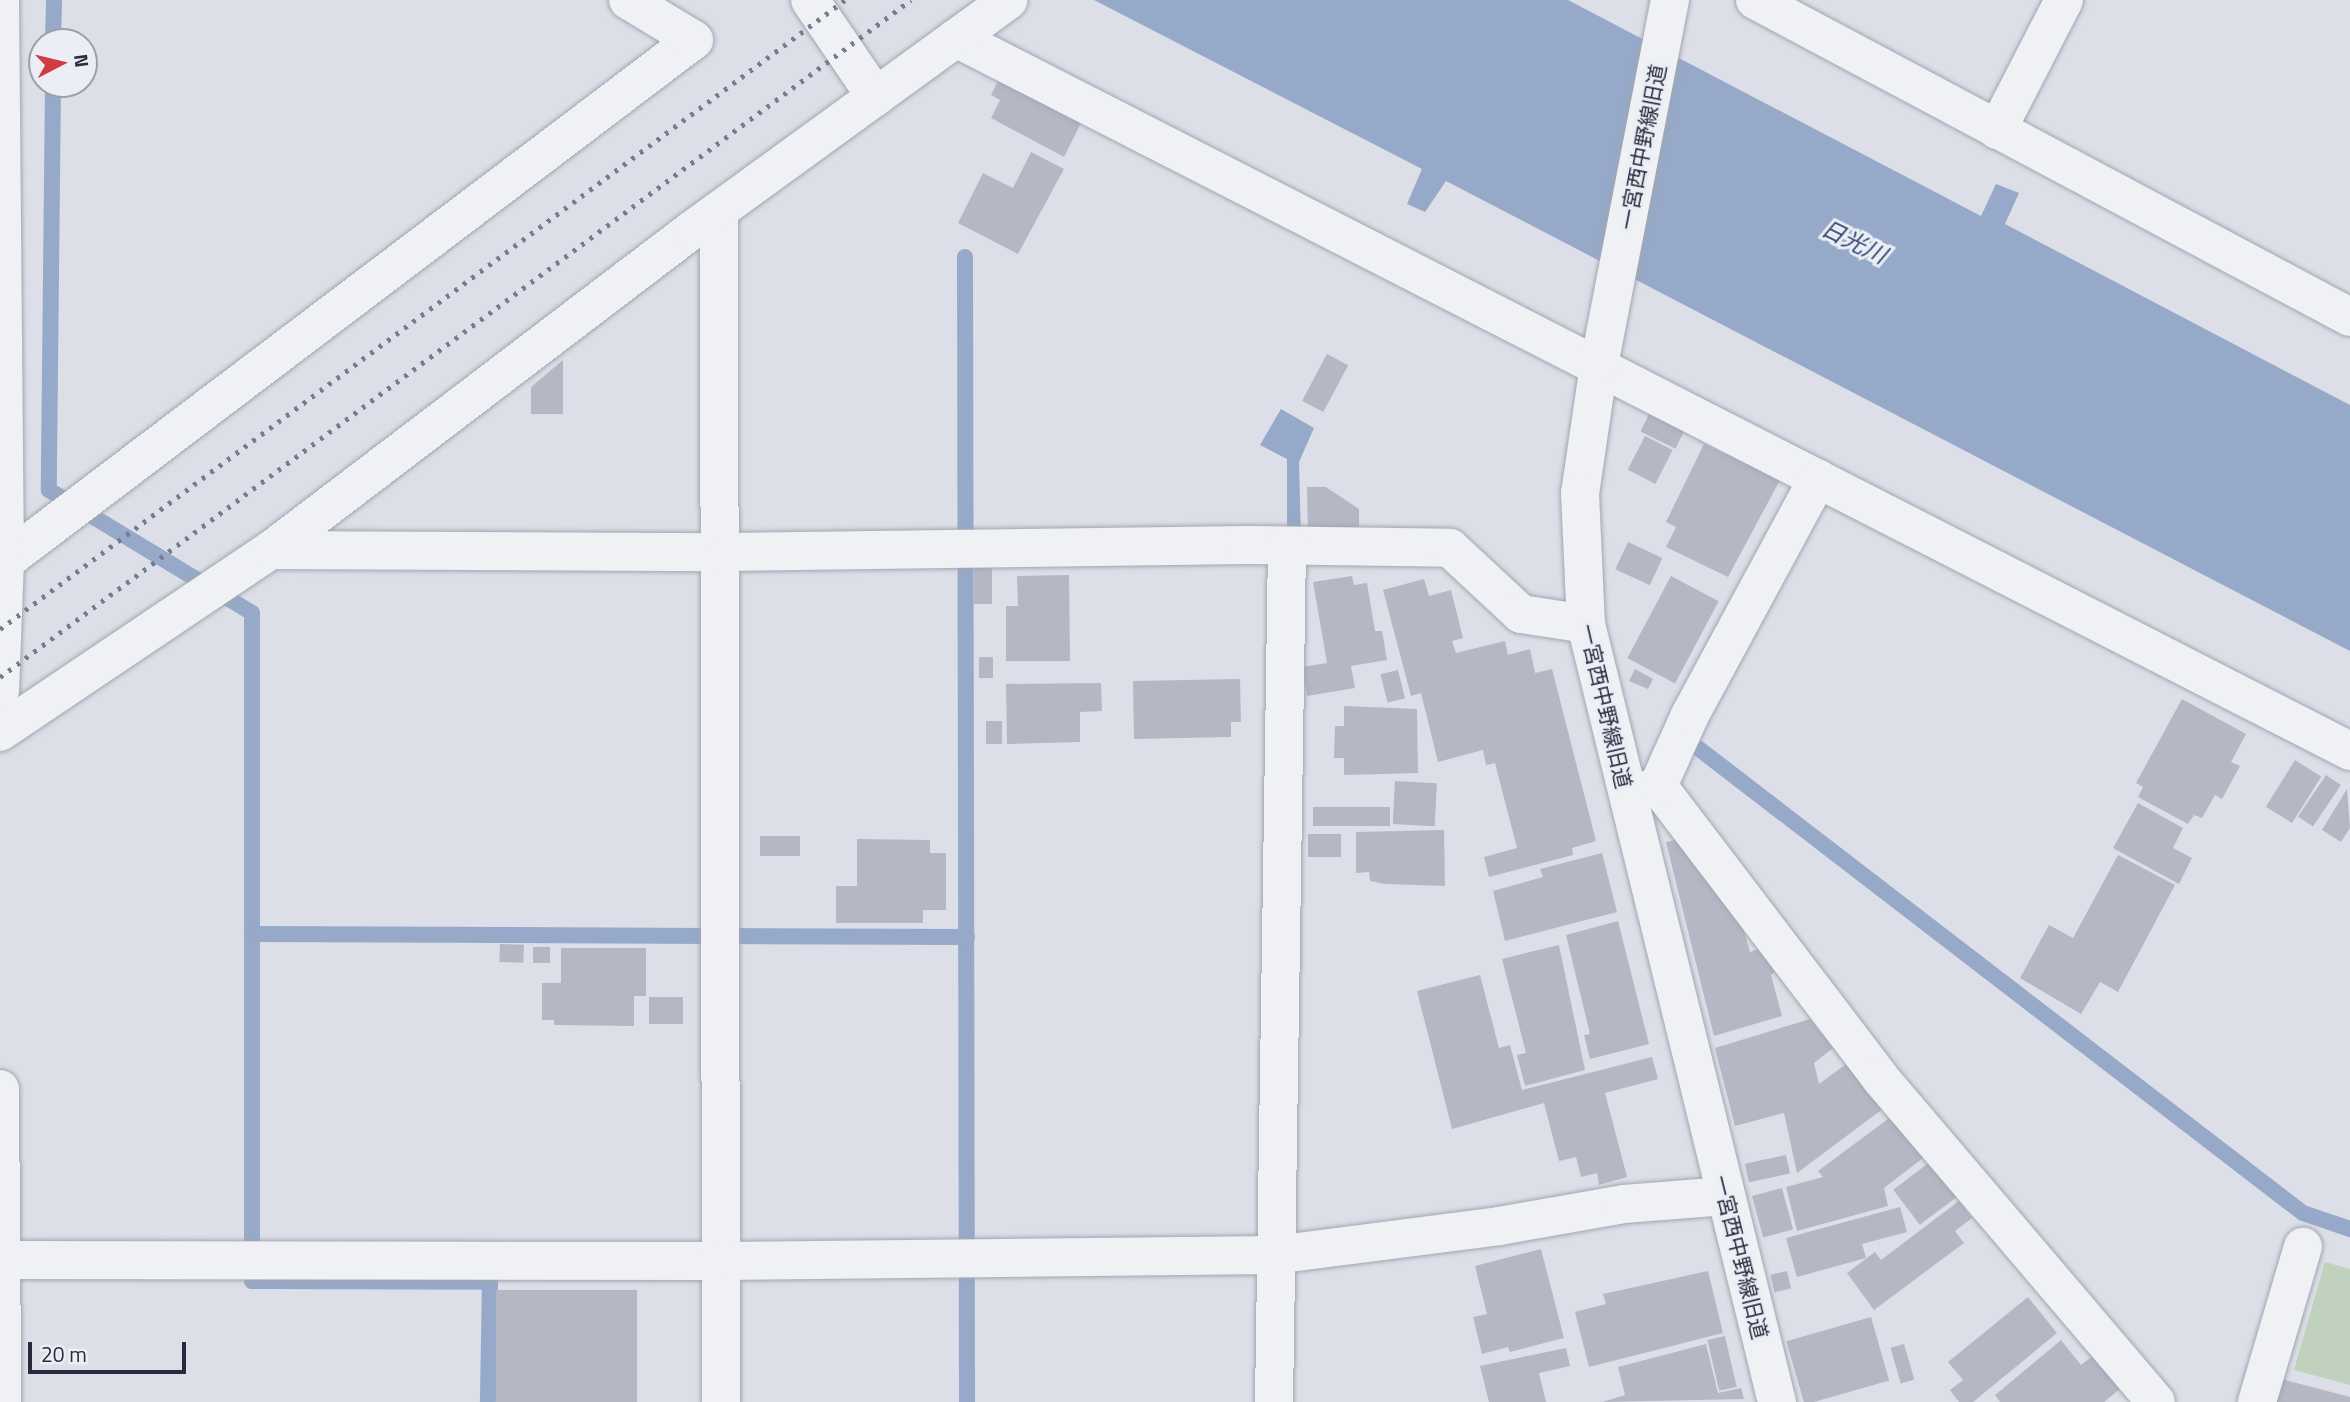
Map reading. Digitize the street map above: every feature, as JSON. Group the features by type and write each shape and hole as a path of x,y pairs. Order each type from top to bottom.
{"street":[{"path":"0,0 0,691"},
{"path":"2,564 694,40 628,0"},
{"path":"810,0 876,97"},
{"path":"0,732 271,550 719,211 1008,0"},
{"name":"一宮西中野線旧道","path":"1670,0 1599,365 1580,493 1586,624 1642,792 1726,1196 1777,1402"},
{"path":"1755,0 2350,317"},
{"path":"1997,130 2064,0"},
{"path":"956,38 2350,751"},
{"path":"719,211 723,552 721,1402"},
{"path":"1818,478 1690,715 1642,792 2155,1402"},
{"path":"271,550 723,552 1287,546 1450,548 1521,614 1586,624"},
{"path":"1274,1402 1274,1255 1287,546"},
{"path":"0,1089 2,1402"},
{"path":"0,1259 722,1261 1274,1255 1499,1226 1624,1204 1726,1196"},
{"path":"2257,1402 2303,1247"}],"green space":[{"path":"2325,1262 2350,1269 2350,1385 2294,1370"}],"water":[{"name":"日光川","path":"1094,0 1568,0 1981,216 1996,184 2019,193 2005,224 2350,405 2350,651 1446,181 1425,212 1407,204 1422,169"},
{"path":"1281,409 1314,428 1299,462 1301,538 1287,536 1287,459 1260,445"}],"building":[{"path":"1000,77 1082,121 1064,157 991,118 1000,100 991,95"},
{"path":"1031,152 1064,169 1018,254 958,223 983,173 1013,188"},
{"path":"1327,354 1348,365 1323,412 1302,401"},
{"path":"563,360 563,414 531,414 531,387"},
{"path":"1651,410 1686,427 1676,449 1640,432"},
{"path":"1645,436 1673,450 1655,484 1628,470"},
{"path":"1704,444 1780,480 1728,577 1666,547 1676,527 1666,522"},
{"path":"1307,487 1326,487 1359,509 1359,531 1308,532"},
{"path":"1628,542 1662,558 1650,585 1615,569"},
{"path":"974,568 992,568 992,604 974,604"},
{"path":"1069,575 1070,661 1006,661 1006,606 1018,606 1017,576"},
{"path":"1352,576 1354,585 1367,583 1375,631 1382,631 1387,660 1351,666 1355,688 1307,696 1302,667 1327,663 1313,582"},
{"path":"1671,576 1719,601 1675,683 1627,658"},
{"path":"1424,579 1429,596 1451,590 1463,638 1452,641 1456,653 1505,641 1508,655 1530,649 1535,673 1552,669 1596,841 1572,848 1573,855 1489,877 1484,857 1517,848 1495,763 1486,765 1483,750 1438,762 1421,693 1411,696 1383,590"},
{"path":"979,657 993,657 993,678 979,678"},
{"path":"1635,669 1653,679 1648,689 1629,681"},
{"path":"1398,670 1405,698 1388,702 1381,674"},
{"path":"1240,679 1241,722 1231,722 1231,737 1134,739 1133,681"},
{"path":"1101,683 1102,711 1080,712 1080,742 1007,744 1006,684"},
{"path":"2182,699 2246,734 2231,762 2240,766 2222,799 2215,795 2202,818 2194,815 2188,824 2138,797 2143,787 2136,783"},
{"path":"1344,706 1417,709 1418,773 1344,775 1344,758 1334,758 1335,726 1344,726"},
{"path":"986,721 1002,721 1002,744 986,744"},
{"path":"2295,760 2321,776 2292,823 2266,807"},
{"path":"2326,775 2341,785 2313,827 2298,816"},
{"path":"1395,781 1437,783 1435,826 1393,824"},
{"path":"2347,789 2350,828 2341,842 2322,830"},
{"path":"2138,803 2183,828 2173,848 2192,858 2179,884 2113,848"},
{"path":"1313,807 1390,807 1390,826 1313,826"},
{"path":"1444,830 1445,886 1385,884 1370,881 1369,872 1356,873 1356,832"},
{"path":"1308,834 1341,834 1341,857 1308,857"},
{"path":"760,836 800,836 800,856 760,856"},
{"path":"857,839 930,840 930,853 946,853 946,910 923,910 923,923 836,923 836,886 857,886"},
{"path":"1679,839 1742,924 1750,952 1758,949 1775,972 1771,975 1782,1016 1714,1036 1666,842"},
{"path":"1602,853 1617,912 1505,941 1493,891 1543,877 1540,869"},
{"path":"2118,855 2175,885 2118,992 2100,982 2081,1014 2020,978 2049,925 2073,938"},
{"path":"1618,921 1649,1044 1590,1059 1584,1035 1590,1034 1566,935"},
{"path":"500,944 524,945 523,963 499,962"},
{"path":"1559,945 1585,1070 1525,1086 1517,1055 1526,1053 1502,959"},
{"path":"533,947 550,947 550,963 533,963"},
{"path":"561,948 646,948 646,996 634,996 634,1026 554,1025 554,1020 542,1020 542,983 561,983"},
{"path":"1480,975 1499,1048 1510,1045 1522,1090 1652,1057 1658,1079 1605,1093 1627,1177 1599,1185 1597,1173 1581,1177 1576,1157 1559,1161 1544,1103 1452,1129 1417,991"},
{"path":"649,997 683,997 683,1024 649,1024"},
{"path":"1810,1019 1833,1048 1814,1063 1819,1084 1849,1062 1884,1108 1797,1173 1784,1113 1735,1126 1715,1048"},
{"path":"1892,1116 1923,1158 1884,1188 1888,1206 1797,1231 1786,1187 1823,1177 1818,1171"},
{"path":"1786,1155 1790,1174 1749,1182 1745,1164"},
{"path":"1930,1162 1956,1197 1920,1225 1893,1190"},
{"path":"1782,1188 1793,1230 1763,1238 1752,1196"},
{"path":"1959,1201 1972,1218 1955,1231 1964,1243 1874,1310 1847,1273 1875,1252 1881,1260"},
{"path":"1900,1207 1907,1232 1862,1244 1866,1258 1797,1277 1786,1238"},
{"path":"1541,1249 1564,1338 1510,1352 1508,1347 1482,1354 1473,1317 1487,1314 1475,1266"},
{"path":"1708,1271 1723,1333 1589,1367 1575,1312 1606,1304 1603,1294"},
{"path":"1787,1271 1791,1289 1774,1292 1770,1275"},
{"path":"496,1290 637,1290 637,1402 496,1402"},
{"path":"2028,1297 2057,1333 1973,1402 1959,1402 1950,1390 1963,1380 1948,1362"},
{"path":"1871,1317 1889,1380 1814,1402 1804,1402 1786,1341"},
{"path":"1725,1336 1737,1387 1719,1391 1707,1340"},
{"path":"2061,1340 2081,1365 2094,1355 2121,1388 2104,1402 2000,1402 1995,1395"},
{"path":"1706,1344 1718,1393 1741,1388 1744,1399 1602,1402 1625,1395 1618,1367"},
{"path":"1904,1344 1914,1380 1901,1383 1891,1348"},
{"path":"1566,1348 1570,1366 1539,1373 1546,1402 1489,1402 1480,1366"},
{"path":"2281,1379 2350,1397 2350,1402 2275,1402"}],"waterway":[{"path":"53,28 54,0"},
{"path":"53,98 49,490 252,613 252,1281 490,1282 488,1402"},
{"path":"965,257 967,1402"},
{"path":"1698,748 2303,1213 2350,1229"},
{"path":"254,934 967,937"}],"railway":[{"path":"0,629 845,0"},
{"path":"0,677 911,0"}]}
